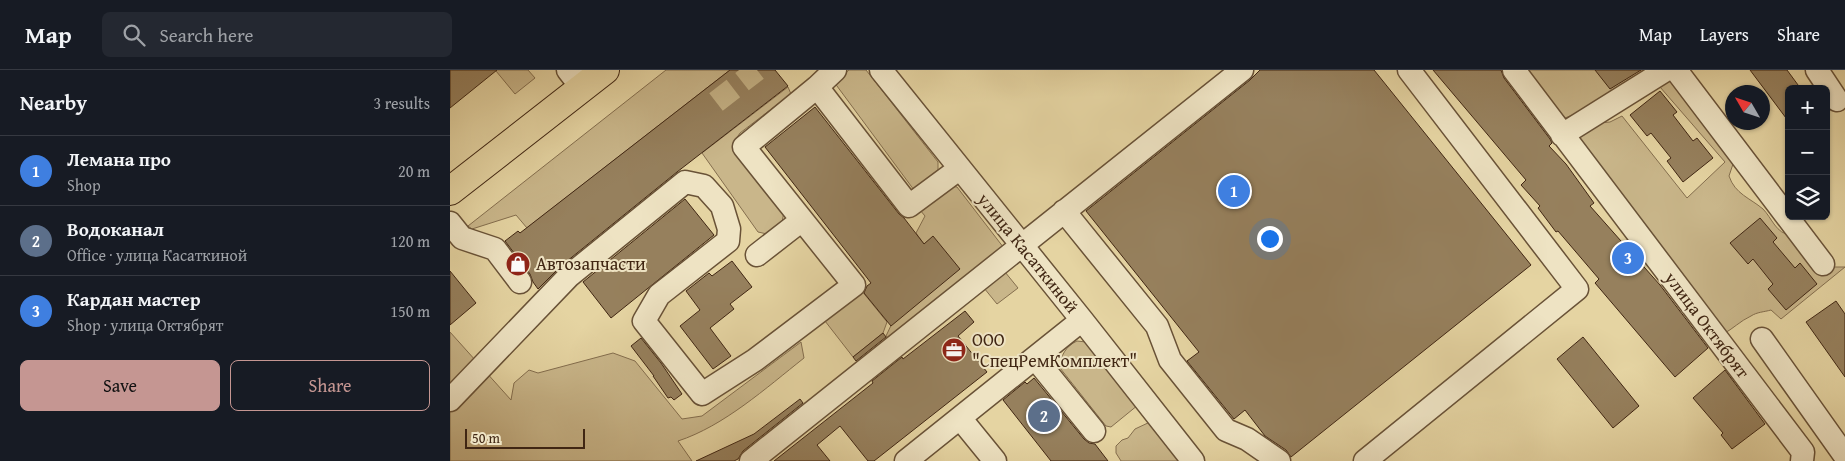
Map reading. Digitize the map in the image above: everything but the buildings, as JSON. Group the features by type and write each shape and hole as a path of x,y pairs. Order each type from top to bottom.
{"main road":[{"path":"454,181 575,79 605,70"}],"street":[{"path":"450,400 569,276 685,182 704,186 722,206 729,229 728,242 659,295 644,321 702,394 755,360 854,286 744,146 817,87 835,70"},
{"name":"улица Касаткиной","path":"881,70 1193,461"},
{"path":"751,461 1242,70"},
{"path":"1365,461 1577,289 1409,70"},
{"name":"улица Октябрят","path":"1514,70 1803,452 1802,461"},
{"path":"1562,135 1666,70"},
{"path":"1676,70 1823,264"},
{"path":"1817,70 1837,100"},
{"path":"817,87 909,206 959,169"},
{"path":"1064,211 1157,326 1170,360 1226,430 1247,439 1279,461"},
{"path":"757,255 802,220"},
{"path":"450,223 462,238 495,249 520,282"},
{"path":"906,461 1082,320"},
{"path":"1762,339 1845,456"},
{"path":"1035,358 1094,431"},
{"path":"960,418 996,461"}],"shaded area":[{"path":"497,70 528,70 535,78 515,94"},
{"path":"666,70 730,70 527,228 516,215 472,229 468,226"},
{"path":"849,70 866,70 938,162 938,170 914,190 834,82"},
{"path":"1521,70 1650,70 1670,81 1734,161 1729,176 1735,187 1763,209 1778,229 1791,235 1820,267 1845,267 1781,319 1771,310 1758,313 1723,334 1579,138 1598,123 1610,122 1622,116 1687,198 1725,162 1660,87 1640,100 1629,96 1610,96 1565,118 1560,117"},
{"path":"788,87 791,94 740,133 736,139 737,147 784,212 782,222 767,234 758,232 702,153"},
{"path":"951,186 957,187 1007,252 891,344 886,336 933,237 924,244 916,233 925,216 920,210"},
{"path":"1005,272 1018,288 997,304 984,288"},
{"path":"861,290 887,322 883,333 853,357 825,321"},
{"path":"450,332 511,400 514,383 529,370 538,373 613,353 635,361 682,419 702,416 801,342 804,358 728,416 712,426 678,441 692,461 450,461"},
{"path":"1077,341 1086,342 1138,405 1111,427 1106,426 1060,368 1064,352"},
{"path":"1150,422 1180,461 1121,461 1116,453 1116,446 1122,440 1128,438 1135,429"}],"tunnel":[{"path":"716,102 757,70"}],"place":[{"name":"Лемана про","path":"1234,191"},
{"name":"Кардан мастер","path":"1628,258"},
{"name":"Автозапчасти","path":"518,264"},
{"name":"ООО \"СпецРемКомплект\"","path":"954,350"},
{"name":"Водоканал","path":"1044,416"}]}
